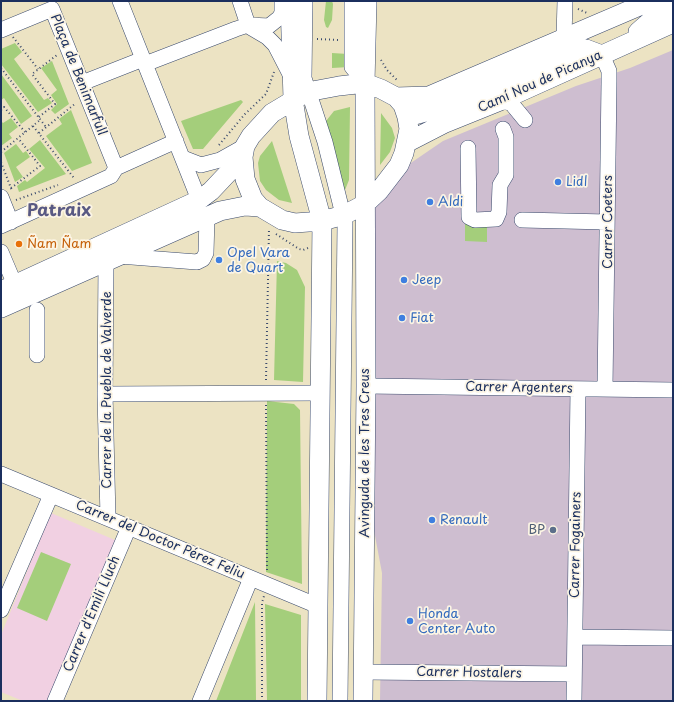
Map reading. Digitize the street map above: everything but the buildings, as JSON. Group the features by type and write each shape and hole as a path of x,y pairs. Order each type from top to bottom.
{"main road":[{"path":"290,1 298,91 299,136 322,221 317,701"},
{"name":"Avinguda de les Tres Creus","path":"363,701 366,386 365,83 367,1"},
{"path":"8,288 199,200 211,191 244,152 251,136 272,113 298,91 365,83 380,89 399,90 428,96 651,1"},
{"path":"622,46 663,10 673,6"},
{"name":"Camí Nou de Picanya","path":"408,142 443,124 500,101 673,23"},
{"path":"407,117 436,109 579,50 586,49 602,55"},
{"path":"244,152 245,180 253,199 260,207 282,220 294,223 322,221 344,215 365,204 379,191 399,165 408,142 409,129 399,90"},
{"path":"1,308 207,217 231,208 245,206 260,207"}],"street":[{"path":"120,1 199,200"},
{"path":"240,1 248,25 267,37 275,45 325,142 344,215 346,243 340,701"},
{"path":"82,83 248,25 269,26 275,23 282,12 282,1"},
{"path":"298,91 304,64 305,1"},
{"path":"352,1 352,67 365,83"},
{"path":"564,38 570,4"},
{"name":"Plaça de Benimarfull","path":"7,35 52,9 116,168"},
{"name":"Carrer Coeters","path":"602,55 609,71 605,389"},
{"path":"500,101 511,103 525,120"},
{"path":"468,148 469,217 475,220 496,219 500,212 500,185 506,175 506,137 503,129"},
{"path":"6,192 6,224 111,176 116,168 176,142"},
{"path":"183,158 202,165 244,152"},
{"path":"112,259 197,262 203,259 206,253 207,217"},
{"path":"522,220 608,222"},
{"path":"1,252 8,288"},
{"name":"Carrer de la Puebla de Valverde","path":"108,518 105,394 112,259"},
{"path":"37,310 37,355"},
{"name":"Carrer Argenters","path":"366,386 673,390"},
{"name":"Carrer Fogainers","path":"574,701 578,389"},
{"path":"105,394 321,392"},
{"name":"Carrer del Doctor Pérez Feliu","path":"1,474 318,606"},
{"path":"1,610 51,495"},
{"name":"Carrer d'Emili Lluch","path":"55,701 129,527"},
{"path":"200,701 251,578"},
{"path":"575,637 673,638"},
{"name":"Carrer Hostalers","path":"364,672 574,674"}],"path":[{"path":"570,4 589,13"},
{"path":"7,35 19,34"},
{"path":"7,35 38,69"},
{"path":"314,38 342,40"},
{"path":"54,49 59,61"},
{"path":"1,152 33,126 55,104 32,74 57,55"},
{"path":"380,58 399,90"},
{"path":"1,68 46,126"},
{"path":"215,150 245,114 266,94 274,77 275,69"},
{"path":"74,98 79,110"},
{"path":"39,133 76,103"},
{"path":"1,110 4,107 25,132"},
{"path":"33,126 74,178"},
{"path":"6,192 40,166 18,138"},
{"path":"1,162 6,192 16,201 60,184"},
{"path":"67,181 81,176"},
{"path":"262,701 262,604 267,585 266,392 269,230"}],"shaded area":[{"path":"673,50 673,701 380,701 382,573 360,456 367,208 399,171 443,141 576,86 630,68"},
{"path":"51,513 115,540 48,701 23,701 1,692 1,635"}],"green space":[{"path":"326,1 332,1 333,4 332,20 328,28 326,27 324,20"},
{"path":"15,43 22,52 14,59 44,100 48,98 52,103 38,112 1,64 1,49"},
{"path":"332,53 348,54 349,67 332,68"},
{"path":"52,61 69,104 55,114 51,110 57,104 51,95 57,90 41,68"},
{"path":"1,74 32,116 21,124 4,98 1,100"},
{"path":"241,100 243,102 203,149 193,149 181,121"},
{"path":"350,107 349,180 345,190 343,189 326,121 334,111"},
{"path":"71,110 92,163 72,171 46,136 62,124 59,119"},
{"path":"381,113 392,128 395,138 390,152 380,165"},
{"path":"11,118 18,127 9,134 12,138 1,146 1,121 3,123"},
{"path":"40,140 66,174 19,192 17,186 25,180 27,182 45,168 29,149"},
{"path":"272,141 292,203 279,200 266,190 260,181 258,163 260,156"},
{"path":"16,144 23,153 26,151 30,157 16,167 23,177 15,182 4,153"},
{"path":"465,214 487,224 487,242 465,241"},
{"path":"277,261 286,263 297,270 305,287 303,382 274,380"},
{"path":"267,401 294,404 300,410 302,584 266,572"},
{"path":"41,552 71,564 47,621 17,608"},
{"path":"255,602 256,701 216,701"},
{"path":"265,604 301,615 301,701 267,701"}],"place":[{"name":"Lidl","path":"558,182"},
{"name":"Aldi","path":"430,202"},
{"name":"Ñam Ñam","path":"19,244"},
{"name":"Opel Vara de Quart","path":"219,260"},
{"name":"Jeep","path":"404,280"},
{"name":"Fiat","path":"402,318"},
{"name":"Renault","path":"432,520"},
{"name":"BP","path":"553,530"},
{"name":"Honda Center Auto","path":"410,621"}],"district":[{"name":"Patraix","path":"59,211"}]}
